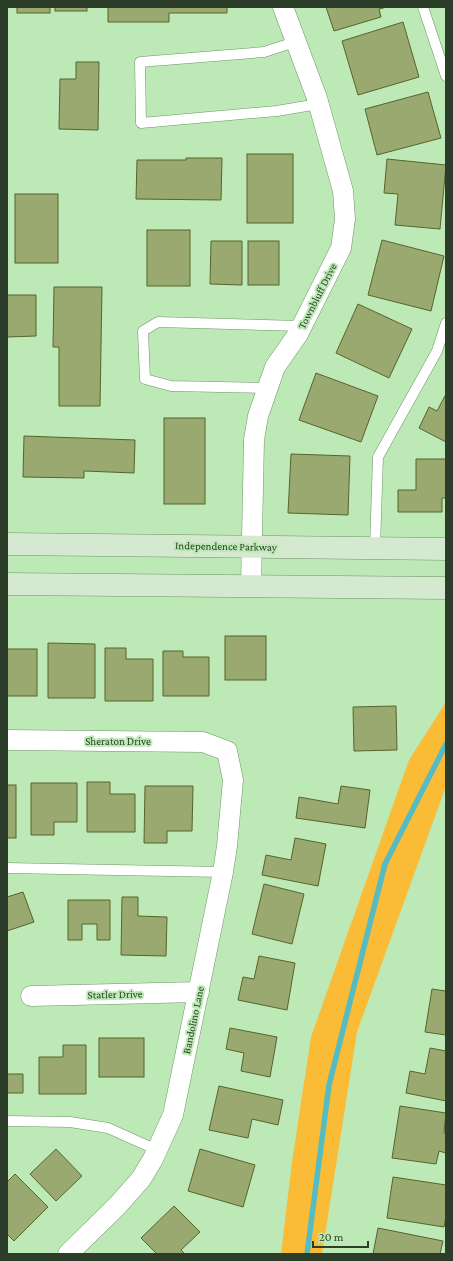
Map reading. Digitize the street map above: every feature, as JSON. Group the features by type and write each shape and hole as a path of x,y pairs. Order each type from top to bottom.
{"main road":[{"name":"Independence Parkway","path":"7,544 446,549"},
{"path":"7,584 446,588"}],"street":[{"name":"Townbluff Drive","path":"251,586 254,440 258,416 275,367 302,326 341,248 345,219 343,191 318,104 283,7"},
{"name":"Sheraton Drive","path":"7,740 203,742 227,751"},
{"name":"Bandolino Lane","path":"68,1254 117,1206 141,1179 154,1159 173,1115 228,846 233,780 227,751"},
{"name":"Statler Drive","path":"31,996 199,992"}],"lane":[{"path":"423,7 446,76"},
{"path":"295,42 264,52 140,62 141,123 277,111 318,104"},
{"path":"267,388 171,386 145,380 144,331 158,322 302,326"},
{"path":"376,548 378,457 437,351 446,323"},
{"path":"7,868 223,872"},
{"path":"7,1121 70,1122 108,1128 157,1150"}],"shaded area":[{"path":"446,702 446,786 357,1032 322,1254 281,1254 292,1162 311,1037 409,760"}],"building":[{"path":"17,7 50,7 50,13 17,13"},
{"path":"55,7 87,7 87,11 55,11"},
{"path":"108,7 227,7 227,13 169,13 169,22 108,22"},
{"path":"326,7 387,7 379,9 381,17 334,31"},
{"path":"403,22 419,77 358,95 342,41"},
{"path":"76,62 99,62 98,130 59,129 60,79 76,79"},
{"path":"428,92 441,138 377,155 365,109"},
{"path":"247,154 293,154 293,223 247,223"},
{"path":"186,158 222,158 221,200 136,199 137,160 186,160"},
{"path":"387,159 446,165 440,229 395,225 398,194 384,193"},
{"path":"15,194 58,194 58,263 15,263"},
{"path":"147,230 190,230 190,286 147,286"},
{"path":"382,240 444,256 431,311 368,295"},
{"path":"211,241 242,241 242,285 210,284"},
{"path":"248,241 279,241 279,285 248,285"},
{"path":"54,287 102,287 100,406 59,406 59,347 53,347"},
{"path":"7,295 36,295 36,336 7,337"},
{"path":"358,304 412,329 389,378 336,353"},
{"path":"316,373 378,396 361,442 299,420"},
{"path":"446,394 446,442 419,428 429,407 437,411"},
{"path":"164,418 205,418 205,504 164,504"},
{"path":"24,436 135,440 134,473 84,471 84,478 23,477"},
{"path":"291,454 350,456 348,515 288,513"},
{"path":"416,459 446,459 446,498 442,498 442,512 398,512 398,490 416,490"},
{"path":"225,636 266,636 266,680 225,680"},
{"path":"48,643 95,644 95,698 48,698"},
{"path":"105,648 126,648 126,659 153,659 153,701 105,701"},
{"path":"7,649 37,649 37,696 7,696"},
{"path":"163,651 183,651 183,657 209,657 209,696 163,696"},
{"path":"396,706 397,750 354,751 353,707"},
{"path":"87,782 110,782 110,794 135,794 135,832 87,832"},
{"path":"31,783 77,783 77,822 54,822 54,835 31,835"},
{"path":"7,785 16,785 16,838 7,838"},
{"path":"145,786 193,786 192,831 167,831 167,843 144,843"},
{"path":"341,786 370,790 365,828 296,818 299,797 338,804"},
{"path":"295,838 326,844 318,886 262,875 266,855 291,860"},
{"path":"264,884 304,894 292,944 252,934"},
{"path":"23,892 34,922 7,931 7,897"},
{"path":"122,897 138,897 138,916 167,917 166,956 121,955"},
{"path":"68,900 110,900 110,940 97,940 97,924 82,924 82,940 68,940"},
{"path":"259,956 295,963 287,1010 238,1000 243,977 254,979"},
{"path":"432,989 446,991 446,1035 425,1032"},
{"path":"230,1028 277,1037 270,1077 241,1071 244,1053 226,1049"},
{"path":"99,1038 144,1038 144,1077 99,1077"},
{"path":"63,1045 86,1045 86,1094 39,1094 39,1057 63,1057"},
{"path":"430,1048 446,1051 446,1101 406,1093 410,1071 425,1074"},
{"path":"7,1074 23,1074 23,1093 7,1093"},
{"path":"219,1086 283,1100 278,1125 252,1119 248,1138 209,1130"},
{"path":"400,1106 446,1113 444,1133 446,1133 446,1153 439,1151 436,1164 392,1158"},
{"path":"56,1149 82,1176 56,1201 30,1174"},
{"path":"200,1149 255,1165 243,1207 188,1191"},
{"path":"15,1174 48,1207 14,1241 7,1234 7,1182"},
{"path":"393,1177 446,1185 446,1216 444,1227 387,1218"},
{"path":"174,1206 200,1232 181,1250 185,1254 157,1254 141,1238"},
{"path":"378,1228 443,1241 440,1254 373,1254"}],"waterway":[{"path":"307,1254 329,1085 385,864 446,744"}]}
